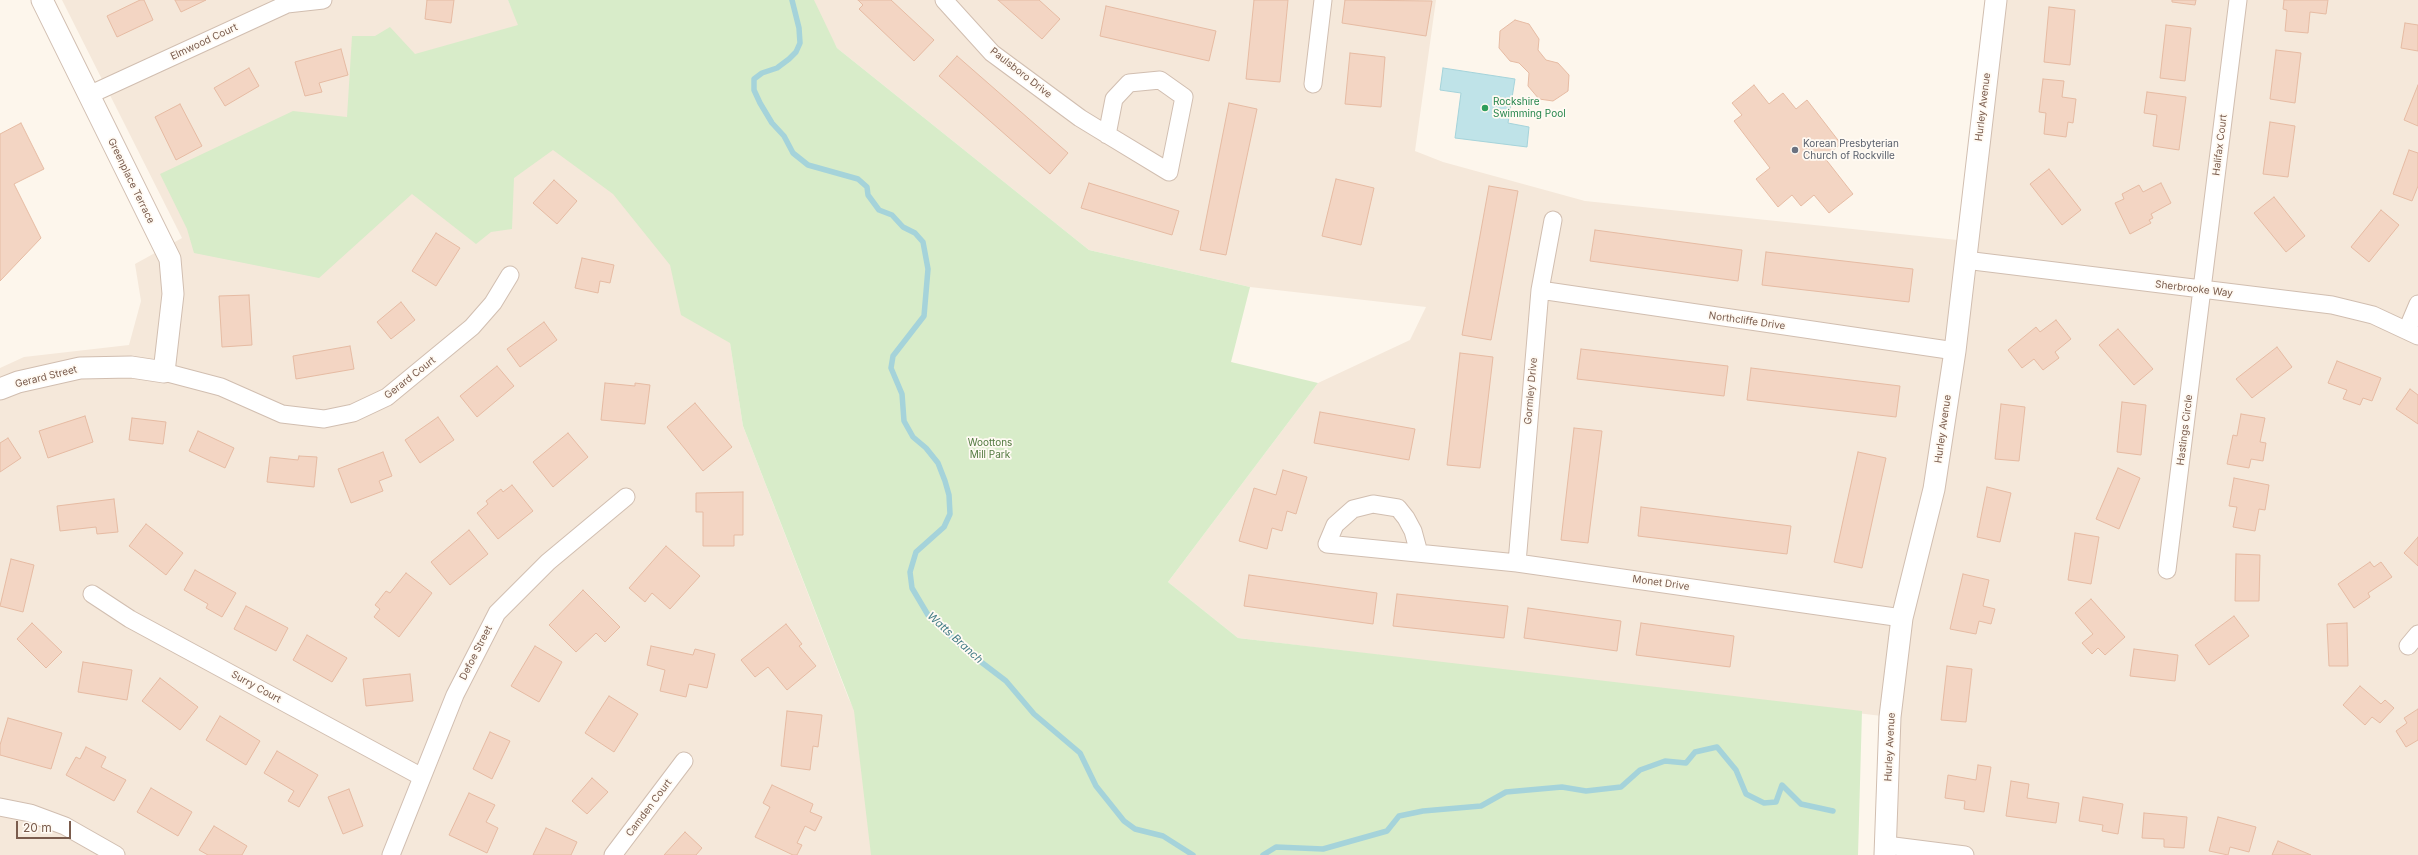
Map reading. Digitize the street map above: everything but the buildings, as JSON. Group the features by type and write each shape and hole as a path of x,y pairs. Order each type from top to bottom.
{"street":[{"name":"Greenplace Terrace","path":"42,0 170,259 173,294 164,372"},
{"name":"Elmwood Court","path":"89,95 287,4 323,0"},
{"name":"Paulsboro Drive","path":"944,0 992,53 1080,118 1169,172 1184,96 1160,80 1130,83 1114,99 1107,134"},
{"path":"1313,84 1322,0"},
{"name":"Hurley Avenue","path":"1886,850 1890,717 1902,618 1934,489 1955,352 1996,0"},
{"name":"Halifax Court","path":"2202,290 2238,0"},
{"name":"Gormley Drive","path":"1517,563 1540,290 1553,220"},
{"name":"Sherbrooke Way","path":"1965,260 2332,305 2373,315 2413,333"},
{"name":"Gerard Court","path":"164,372 221,387 282,414 324,419 353,413 387,397 472,328 493,303 510,275"},
{"name":"Northcliffe Drive","path":"1540,290 1955,352"},
{"name":"Hastings Circle","path":"2167,570 2202,290"},
{"path":"2413,333 2418,304"},
{"name":"Gerard Street","path":"0,390 18,382 80,368 131,367 164,372"},
{"name":"Defoe Street","path":"391,855 455,695 497,613 548,562 626,497"},
{"name":"Monet Drive","path":"1419,553 1413,532 1398,508 1373,504 1353,509 1335,525 1327,544 1517,563 1902,618"},
{"name":"Surry Court","path":"92,594 130,619 422,777"},
{"name":"Camden Court","path":"613,855 684,761"},
{"path":"0,807 30,813 65,826 113,854"},
{"path":"1886,850 1965,855"}],"shaded area":[{"path":"62,0 508,0 519,25 717,259 743,426 848,697 923,855 0,855 0,368 24,357 129,345 141,301 135,264 182,238"},
{"path":"811,0 1436,0 1415,151 1443,162 1585,201 1967,241 1996,0 2418,0 2418,855 1885,855 1890,717 1238,638 1168,582 1318,383 1410,340 1426,307 1250,287 1089,250 837,48"}],"green space":[{"name":"Woottons Mill Park","path":"508,0 814,0 837,48 1089,250 1250,287 1231,362 1318,383 1168,582 1238,638 1862,711 1858,855 871,855 854,711 743,426 730,343 681,315 670,265 613,194 553,150 514,178 512,229 491,232 476,244 412,194 319,278 194,253 187,229 160,174 293,111 347,117 352,36 375,36 390,27 415,54 518,25"}],"water":[{"name":"Rockshire Swimming Pool","path":"1443,68 1515,79 1508,123 1529,127 1527,147 1455,138 1461,93 1440,90"}],"waterway":[{"name":"Watts Branch","path":"792,0 799,28 800,43 796,52 789,59 777,68 762,73 754,79 754,90 760,103 772,123 784,136 793,153 808,165 858,179 867,187 868,195 879,210 892,215 903,227 915,233 923,242 928,269 924,316 893,356 891,368 902,394 904,421 913,437 926,448 938,463 949,495 950,514 944,527 916,552 910,572 912,588 928,615 968,652 1006,681 1034,714 1080,753 1096,786 1124,821 1135,829 1163,836 1193,855"},
{"path":"1263,855 1276,847 1323,849 1387,831 1399,816 1423,811 1481,806 1506,792 1562,787 1586,791 1621,787 1640,770 1665,761 1686,763 1695,752 1717,747 1736,770 1746,794 1764,803 1776,802 1782,785 1801,804 1833,811"}],"place":[{"name":"Rockshire Swimming Pool","path":"1485,108"},
{"name":"Korean Presbyterian Church of Rockville","path":"1795,150"}]}
